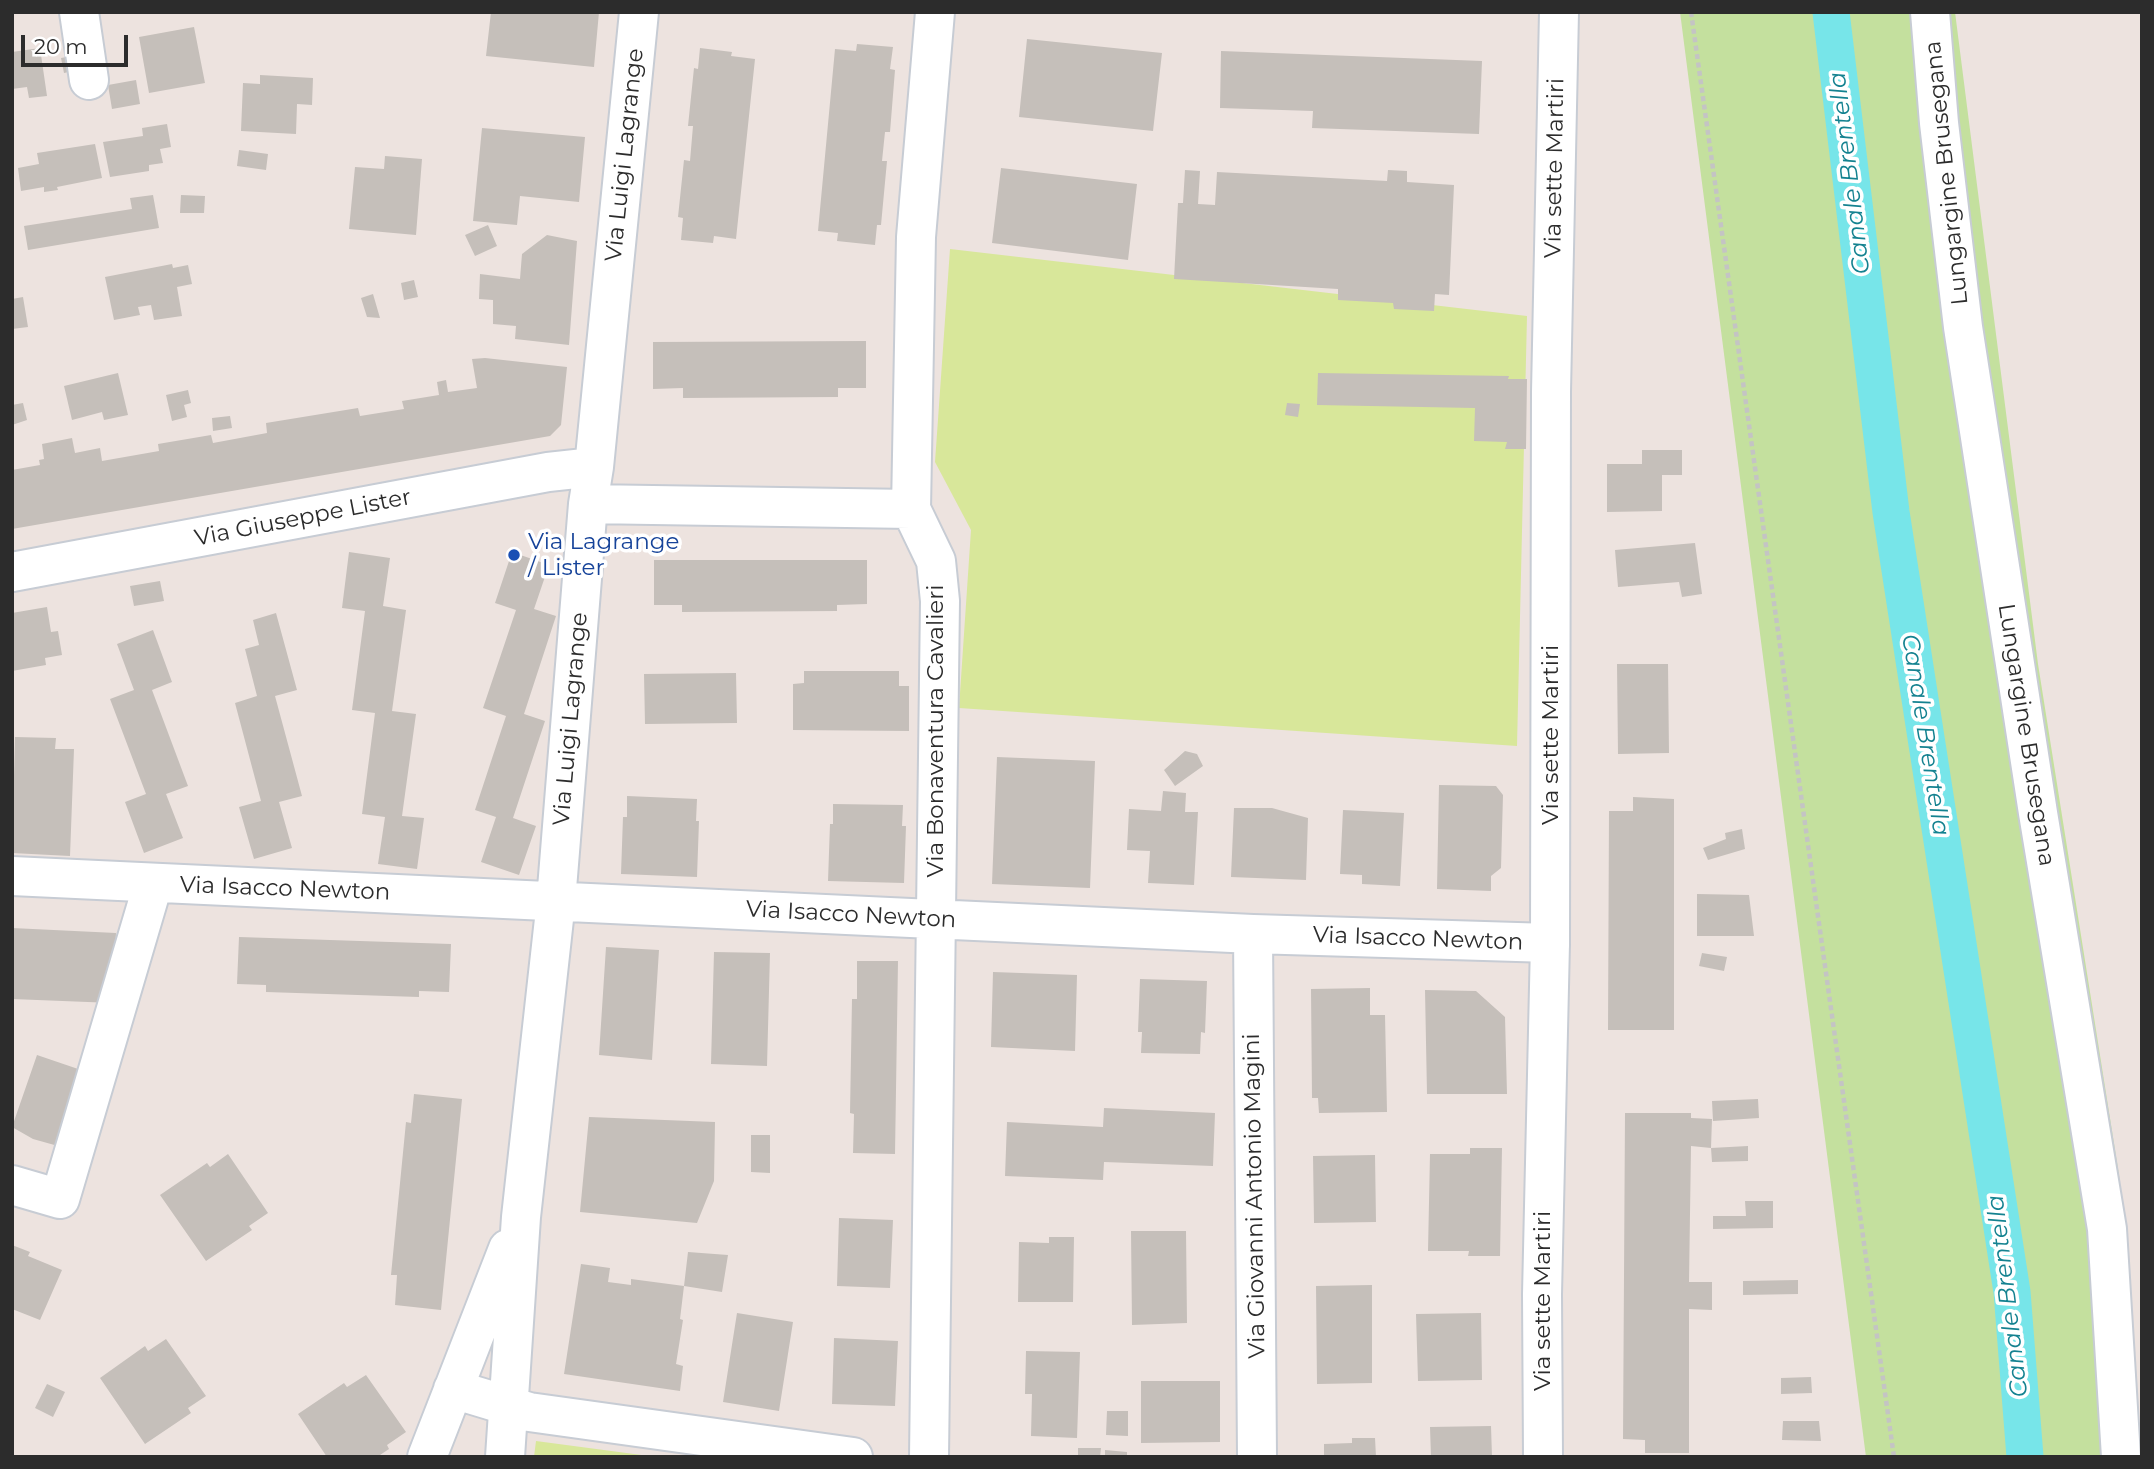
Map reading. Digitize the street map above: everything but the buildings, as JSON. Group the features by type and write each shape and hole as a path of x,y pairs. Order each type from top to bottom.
{"street":[{"path":"79,12 89,80"},
{"name":"Via Luigi Lagrange","path":"521,1217 556,901 588,504 594,467 639,12"},
{"name":"Via Bonaventura Cavalieri","path":"929,1457 940,601 936,561 911,509 916,237 935,12"},
{"name":"Via sette Martiri","path":"1543,1457 1542,1294 1550,943 1551,392 1559,12"},
{"name":"Lungargine Brusegana","path":"1930,12 1939,123 1963,327 2038,813 2107,1229 2121,1457"},
{"name":"Via Giuseppe Lister","path":"12,572 548,472 594,467"},
{"path":"588,504 911,509"},
{"name":"Via Isacco Newton","path":"12,876 1253,934 1550,943"},
{"name":"Via Isacco Newton","path":"12,1185 60,1199 153,884"},
{"name":"Via Giovanni Antonio Magini","path":"1253,934 1257,1457"},
{"path":"427,1457 521,1217"},
{"path":"505,1457 521,1217"},
{"path":"453,1389 509,1408 853,1457"}],"path":[{"path":"1692,12 1894,1457"}],"green space":[{"path":"1680,12 1955,12 2038,664 2119,1175 2142,1457 1866,1457"},
{"path":"950,249 1527,316 1517,746 959,708 971,530 935,462"},
{"path":"536,1441 649,1456 655,1457 534,1457"}],"waterway":[{"name":"Canale Brentella","path":"1831,12 1891,512 2012,1292 2025,1457"}],"place":[{"name":"Via Lagrange / Lister","path":"514,555"}]}
